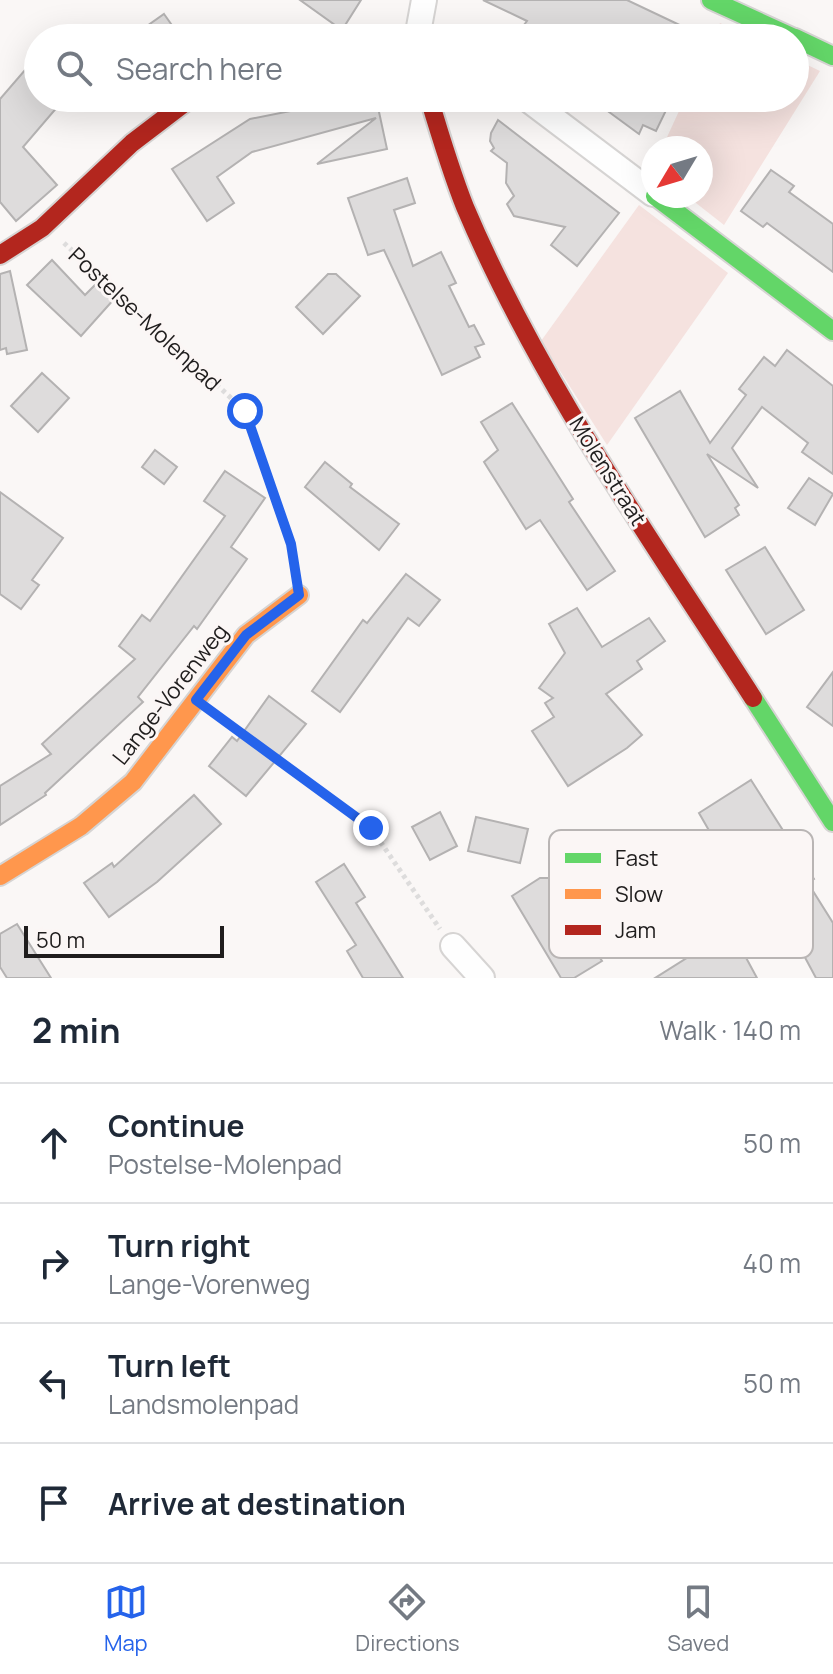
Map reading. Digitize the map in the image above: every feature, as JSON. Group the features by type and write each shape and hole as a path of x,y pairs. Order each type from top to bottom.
{"street":[{"path":"420,24 424,0"},
{"path":"711,0 764,24"},
{"path":"809,45 833,56"},
{"path":"0,255 45,226 169,112"},
{"name":"Molenstraat","path":"433,112 455,186 487,260 543,368 833,822"},
{"path":"544,112 641,185"},
{"path":"671,208 833,331"},
{"name":"Lange-Vorenweg","path":"0,876 81,826 133,782 246,635 299,595"},
{"path":"453,946 482,978"}],"path":[{"name":"Postelse-Molenpad","path":"45,226 245,411 291,544 299,595"},
{"path":"196,700 371,828 453,946"}],"shaded area":[{"path":"809,66 820,71 809,89"},
{"path":"679,112 794,112 724,225 702,208 713,208 713,136 668,136"},
{"path":"639,205 728,273 607,445 541,341"}],"building":[{"path":"300,0 361,0 346,24 334,24"},
{"path":"483,0 627,0 678,24 525,24 527,21"},
{"path":"164,14 171,24 150,24"},
{"path":"24,71 24,112 53,112 23,147 57,185 16,221 0,202 0,99"},
{"path":"285,112 379,112 387,149 317,164 376,118 252,152 217,177 234,203 207,221 172,169 250,119"},
{"path":"609,112 665,112 656,131 643,125 639,134"},
{"path":"498,120 619,213 577,266 551,245 565,227 514,216 507,204 514,196 506,183 507,163 491,151 494,148 490,141 491,133"},
{"path":"771,170 794,186 789,192 833,224 833,272 767,223 763,227 741,211"},
{"path":"407,178 415,203 394,210 413,266 441,252 456,283 449,286 469,327 474,325 484,344 475,347 480,357 442,375 384,250 368,255 348,198"},
{"path":"52,260 85,295 98,282 115,298 81,336 27,285"},
{"path":"10,271 27,350 7,354 6,348 0,350 0,274"},
{"path":"328,274 336,274 360,296 323,334 296,307"},
{"path":"787,350 833,386 833,474 802,452 808,443 762,407 732,448 758,488 707,454 739,505 735,508 739,515 705,537 635,418 680,391 710,443 746,395 739,389 764,357 775,366"},
{"path":"42,373 69,398 38,432 11,406"},
{"path":"512,403 573,499 569,502 615,571 587,590 540,520 526,529 484,462 498,450 481,422"},
{"path":"155,450 177,467 164,484 142,467"},
{"path":"325,462 352,484 350,487 399,524 379,550 305,487"},
{"path":"225,471 265,498 231,547 247,559 197,629 194,626 138,697 143,702 46,795 0,825 0,786 51,754 42,744 135,659 119,646 142,615 150,621 225,516 204,501"},
{"path":"809,478 833,494 815,525 788,508"},
{"path":"0,492 63,538 32,580 39,585 21,609 0,594"},
{"path":"765,547 804,610 766,634 726,570"},
{"path":"406,574 440,600 419,626 408,618 340,712 312,691 363,620 367,623"},
{"path":"577,608 602,647 649,618 665,641 637,661 642,669 606,694 642,735 568,786 532,731 554,717 545,703 553,698 539,688 565,653 549,624"},
{"path":"833,672 833,726 807,707"},
{"path":"269,696 306,724 246,796 209,766 232,737 237,741"},
{"path":"751,780 783,830 709,830 699,813"},
{"path":"194,795 221,824 157,882 109,917 84,883 112,863 114,867"},
{"path":"440,812 457,846 430,860 412,827"},
{"path":"476,817 528,829 520,863 468,851"},
{"path":"344,864 365,897 356,903 403,978 363,978 347,951 356,945 316,882"},
{"path":"540,878 549,878 549,958 512,896"},
{"path":"813,891 833,923 833,978 816,978 805,958 813,958"},
{"path":"17,924 51,978 7,978 0,967 0,934"},
{"path":"549,958 600,958 602,961 574,978 561,978"},
{"path":"687,958 746,958 757,978 655,978"}],"traffic: fast":[{"path":"711,0 763,24"},
{"path":"809,45 833,56"},
{"path":"671,208 833,331"},
{"path":"753,698 833,822"}],"traffic: slow":[{"path":"0,876 81,826 133,782 246,635 299,595"}],"traffic: jam":[{"path":"0,255 42,228 132,143 173,112"},
{"path":"433,112 465,207 527,335 598,458 753,698"}],"route":[{"path":"245,411 291,544 299,595 246,635 196,700 371,828"}]}
